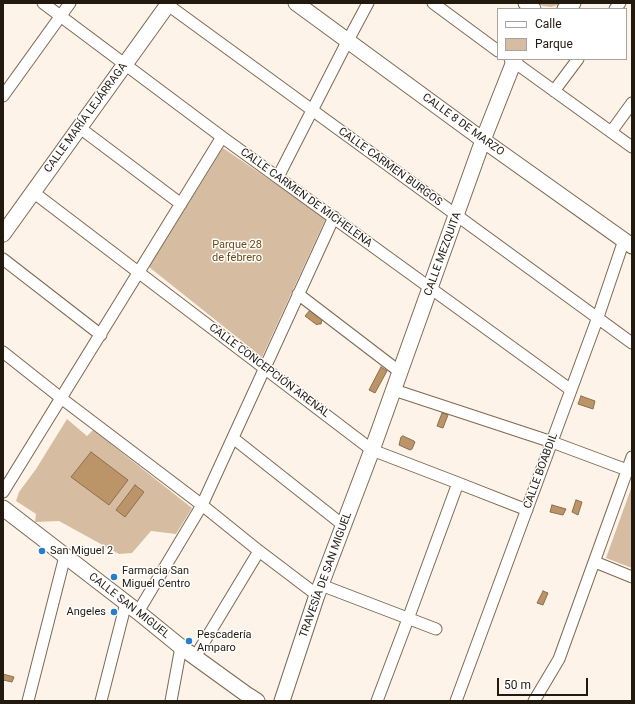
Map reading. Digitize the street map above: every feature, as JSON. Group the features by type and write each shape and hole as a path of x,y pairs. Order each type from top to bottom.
{"street":[{"name":"CALLE CARMEN DE MICHELENA","path":"43,3 222,137 431,287 571,390"},
{"path":"3,96 70,3"},
{"name":"CALLE 8 DE MARZO","path":"296,3 483,140 629,244"},
{"path":"278,177 368,3"},
{"path":"433,3 497,50"},
{"name":"CALLE MARÍA LEJÁRRAGA","path":"3,234 169,4"},
{"name":"CALLE CARMEN BURGOS","path":"169,4 632,342"},
{"path":"513,60 632,147"},
{"name":"CALLE MEZQUITA","path":"372,450 513,60"},
{"path":"554,91 577,60"},
{"path":"611,132 632,103"},
{"path":"80,128 181,204"},
{"path":"3,492 222,137"},
{"name":"CALLE CONCEPCIÓN ARENAL","path":"33,192 372,450 526,510"},
{"path":"138,612 202,505 334,217"},
{"name":"CALLE BOABDIL","path":"456,701 598,317 622,246 629,244"},
{"path":"3,258 101,335"},
{"path":"298,294 400,372"},
{"path":"3,352 202,505 259,551 319,590 436,629"},
{"path":"394,390 552,442 627,470"},
{"path":"233,438 343,525"},
{"name":"TRAVESÍA DE SAN MIGUEL","path":"282,701 319,590 372,450"},
{"path":"534,701 559,659 632,457"},
{"path":"377,701 458,483"},
{"name":"CALLE SAN MIGUEL","path":"3,508 181,647 257,701"},
{"path":"195,657 259,551"},
{"path":"28,701 65,556"},
{"path":"595,562 632,577"},
{"path":"101,701 126,603"},
{"path":"171,701 181,647"}],"green space":[{"path":"536,3 562,3 551,7"},
{"name":"Parque 28 de febrero","path":"223,148 326,218 262,357 149,267"},
{"path":"67,419 87,436 93,430 192,508 176,534 151,531 132,553 119,554 59,521 35,522 36,514 16,501 19,492 36,469"},
{"path":"632,486 632,568 606,558"}],"shaded area":[{"path":"310,310 322,319 321,324 317,325 305,316"},
{"path":"381,367 387,371 375,393 369,390"},
{"path":"581,396 595,401 593,409 578,404"},
{"path":"442,413 448,415 443,428 437,426"},
{"path":"403,436 415,442 412,449 410,450 399,445 401,437"},
{"path":"91,452 128,480 109,505 71,477"},
{"path":"135,485 144,492 125,517 116,510"},
{"path":"576,500 582,502 578,515 572,512"},
{"path":"552,505 566,509 563,515 550,512"},
{"path":"543,591 548,593 543,605 537,603"},
{"path":"3,674 14,677 12,682 3,680"}],"place":[{"name":"San Miguel 2","path":"42,551"},
{"name":"Farmacia San Miguel Centro","path":"114,577"},
{"name":"Angeles","path":"114,612"},
{"name":"Pescadería Amparo","path":"189,641"}]}
